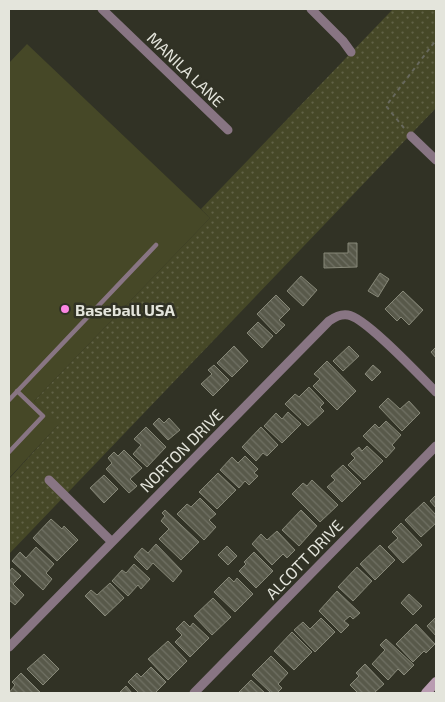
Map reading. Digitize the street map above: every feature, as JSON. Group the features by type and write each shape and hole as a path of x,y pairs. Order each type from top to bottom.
{"street":[{"name":"MANILA LANE","path":"102,9 228,130"},
{"path":"311,9 343,41 351,52"},
{"path":"411,136 436,160"},
{"name":"NORTON DRIVE","path":"9,647 329,321 338,316 348,315 365,322 436,392"},
{"name":"ALCOTT DRIVE","path":"194,693 436,446"},
{"path":"49,480 112,542"},
{"path":"426,693 436,682"}],"lane":[{"path":"9,400 156,245"},
{"path":"9,452 42,416 17,391"}],"path":[{"path":"411,136 386,106 436,40"}],"green space":[{"path":"393,9 436,9 436,108 9,554 9,479 58,425 34,401 210,218 201,209"},
{"name":"Baseball USA","path":"27,44 210,218 34,401 59,424 9,478 9,63"}],"building":[{"path":"348,243 357,243 357,267 324,268 324,253 348,253"},
{"path":"380,273 389,279 378,297 368,291"},
{"path":"301,276 317,290 303,306 287,291"},
{"path":"403,291 423,310 409,325 401,317 397,321 385,309"},
{"path":"276,295 290,309 279,320 285,325 276,334 257,314"},
{"path":"258,322 273,336 262,348 247,333"},
{"path":"234,346 248,361 232,377 217,363"},
{"path":"349,346 359,356 343,371 333,361"},
{"path":"436,347 436,358 431,352"},
{"path":"327,361 356,391 337,410 313,386 320,379 314,374"},
{"path":"214,365 229,380 213,396 201,384 212,374 208,370"},
{"path":"373,365 381,372 372,381 365,374"},
{"path":"309,387 324,403 320,407 324,411 308,426 285,404 295,394 299,397"},
{"path":"388,398 400,409 409,401 420,413 402,431 379,407"},
{"path":"288,412 301,424 282,443 264,426 276,413 282,419"},
{"path":"159,418 164,423 169,418 180,430 168,440 153,424"},
{"path":"386,421 401,435 392,445 395,448 386,458 363,436 375,424 379,428"},
{"path":"146,427 166,447 147,467 133,454 141,445 134,439"},
{"path":"261,427 278,445 267,456 263,453 256,461 242,447"},
{"path":"367,446 383,461 364,480 348,465 355,458 351,454 359,447 362,451"},
{"path":"124,450 142,468 130,479 137,486 129,493 106,469 112,463 108,458 114,452 118,456"},
{"path":"245,456 258,469 254,473 258,476 249,485 245,481 239,488 220,470 232,457 238,463"},
{"path":"343,465 361,483 342,502 327,487 335,480 331,476"},
{"path":"218,473 236,490 217,509 199,492"},
{"path":"104,475 118,489 104,503 90,488"},
{"path":"312,480 338,505 320,522 292,494 303,483 307,486"},
{"path":"436,495 436,508 430,501"},
{"path":"200,498 216,514 209,520 216,527 204,540 177,514 187,504 191,507"},
{"path":"424,502 436,515 436,523 421,537 405,520"},
{"path":"165,510 199,542 181,560 159,539 169,529 161,521 165,516 162,513"},
{"path":"301,510 317,526 299,546 282,530"},
{"path":"51,519 62,529 64,526 78,540 57,561 33,538"},
{"path":"401,523 422,545 403,563 388,547 398,538 392,532"},
{"path":"277,531 295,550 287,558 283,554 272,565 252,544 261,534 267,540"},
{"path":"156,544 182,571 173,582 153,563 147,570 134,557 142,548 148,553"},
{"path":"380,545 395,560 375,580 360,564"},
{"path":"227,546 237,556 228,565 218,555"},
{"path":"36,547 54,564 46,573 52,579 43,590 12,561 20,552 26,558"},
{"path":"254,552 273,571 256,588 239,571 246,564 244,562"},
{"path":"134,564 150,579 141,589 138,585 128,596 112,581 122,570 126,573"},
{"path":"357,567 372,581 353,601 338,587"},
{"path":"12,568 21,576 13,584 24,595 15,605 9,600 9,572"},
{"path":"229,577 234,582 237,578 253,594 235,612 214,592"},
{"path":"110,583 124,598 105,616 85,596 91,590 97,595"},
{"path":"337,591 360,613 353,619 350,616 344,621 349,625 341,633 319,611"},
{"path":"409,594 422,606 413,615 401,603"},
{"path":"213,598 231,617 212,635 194,616"},
{"path":"436,617 436,636 427,626"},
{"path":"321,618 335,632 315,652 294,630 303,622 310,629"},
{"path":"184,621 190,627 193,623 209,638 190,657 175,642 182,635 176,629"},
{"path":"416,624 435,644 426,653 424,651 413,662 396,644"},
{"path":"292,632 312,652 294,670 274,651"},
{"path":"386,639 414,665 404,675 398,669 388,680 372,664 385,650 380,645"},
{"path":"168,641 187,661 168,680 148,659"},
{"path":"44,654 59,669 43,685 27,669"},
{"path":"271,656 288,673 278,684 282,688 277,693 271,693 252,675"},
{"path":"365,664 384,684 376,693 358,693 350,685 359,676 356,673"},
{"path":"151,667 166,682 155,693 139,693 128,682 137,673 141,677"},
{"path":"21,673 41,693 9,693 15,685 12,682"},
{"path":"251,680 265,693 238,693"},
{"path":"126,686 132,693 119,693"}],"place":[{"name":"Baseball USA","path":"65,309"}]}
